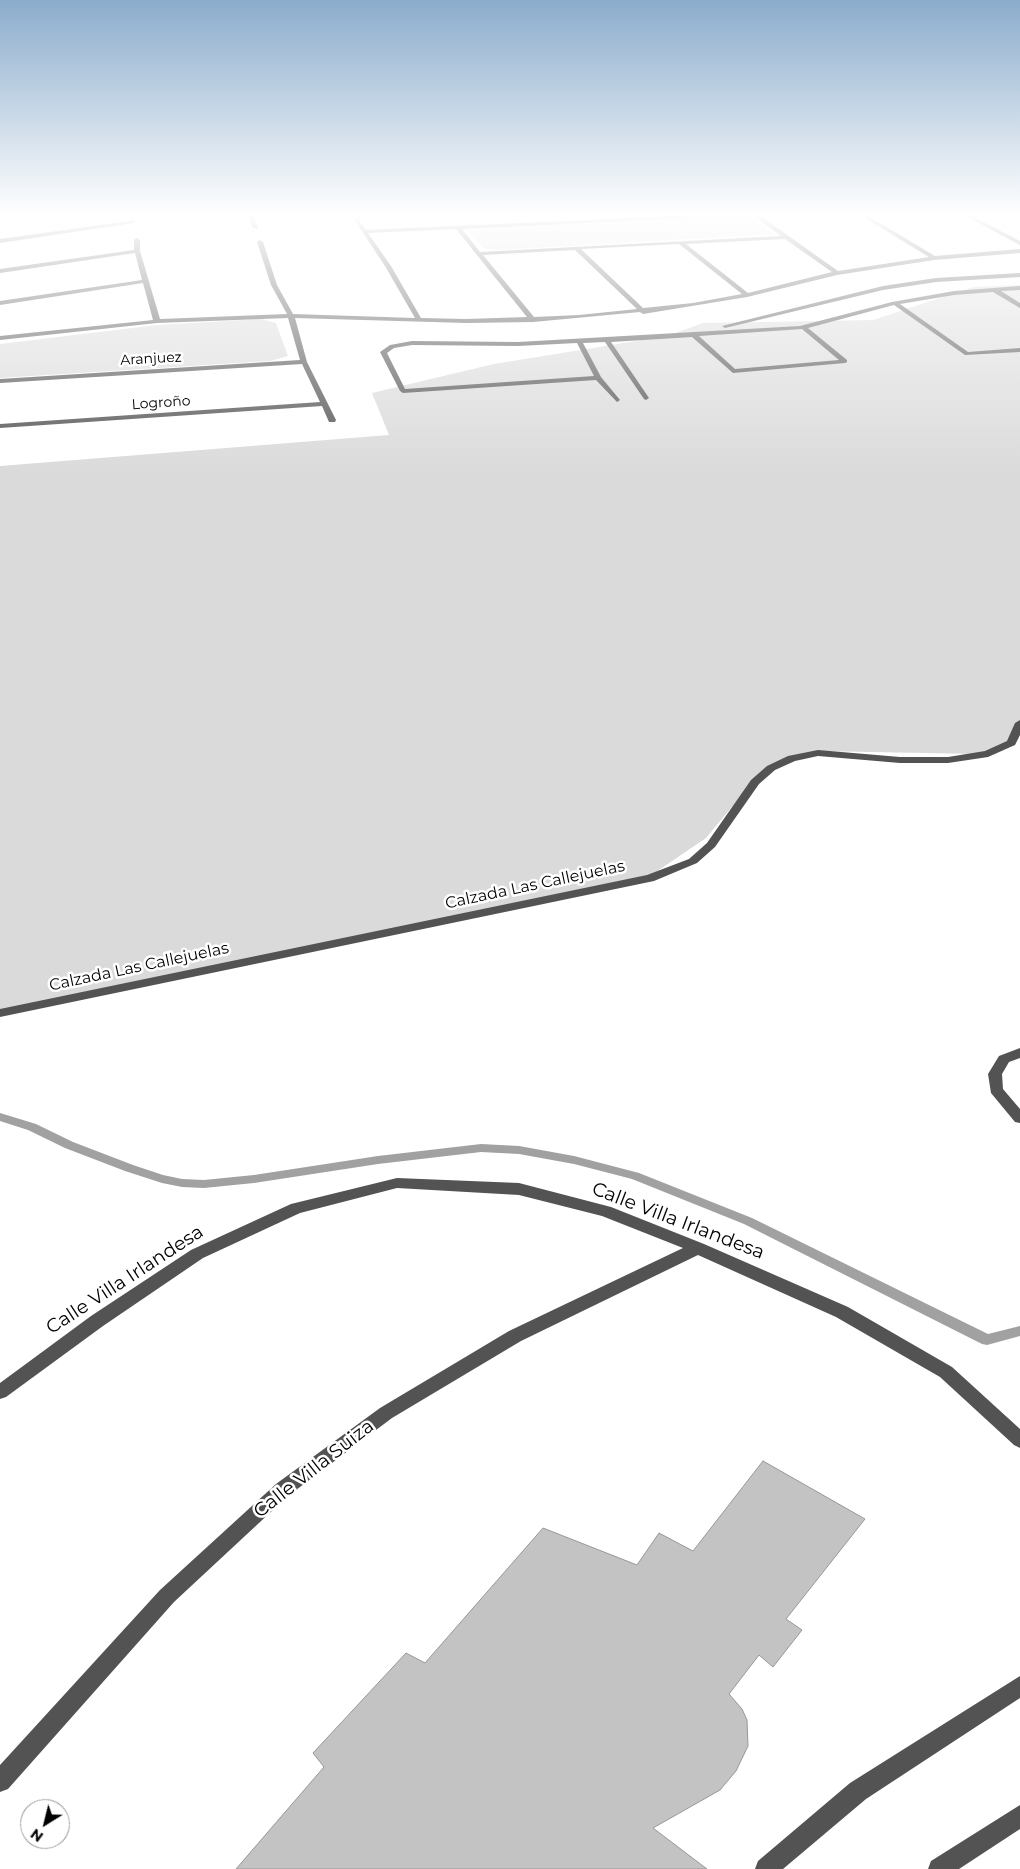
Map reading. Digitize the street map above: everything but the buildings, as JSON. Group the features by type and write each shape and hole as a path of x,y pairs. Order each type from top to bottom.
{"street":[{"path":"0,303 18,300"},
{"path":"151,300 157,321"},
{"path":"282,300 291,316 304,362 332,420"},
{"path":"407,300 419,320"},
{"path":"518,300 533,320"},
{"path":"631,300 643,312"},
{"path":"0,338 157,321 291,316 419,320 533,320 643,312 720,300"},
{"path":"692,333 831,300"},
{"path":"598,378 403,391 383,352 392,346 412,343 579,342 803,327 916,300"},
{"path":"896,304 967,354 1020,350"},
{"path":"692,333 733,371 845,361 803,327"},
{"path":"608,340 646,398"},
{"path":"579,342 598,378 617,400"},
{"name":"Aranjuez","path":"0,381 304,362"},
{"name":"Logroño","path":"0,426 324,404"},
{"name":"Calzada Las Callejuelas","path":"0,1013 650,878 669,872 699,856 711,845 755,782 771,768 792,758 818,753 900,760 948,760 988,754 1012,743 1020,723"},
{"path":"1020,1053 1004,1059 994,1074 996,1090 1020,1118"},
{"name":"Calle Villa Irlandesa","path":"0,1392 97,1321 198,1254 296,1208 397,1184 519,1189 606,1211 698,1248 842,1312 946,1372 1020,1440"},
{"name":"Calle Villa Suiza","path":"0,1781 167,1596 282,1490 386,1414 515,1336 698,1248"},
{"path":"766,1869 858,1791 1020,1686"},
{"path":"941,1868 1020,1816"}],"shaded area":[{"path":"933,300 1020,300 1020,723 1012,742 977,754 818,751 760,773 706,838 653,874 0,1011 0,466 389,435 372,393 494,364 667,336 703,323 873,320"},
{"path":"261,319 276,323 288,356 270,361 0,378 0,344 157,325"}],"waterway":[{"path":"0,1117 32,1127 69,1145 129,1168 162,1179 182,1183 204,1184 254,1179 378,1160 481,1148 519,1150 574,1160 635,1176 748,1221 987,1340 1020,1331"}]}
